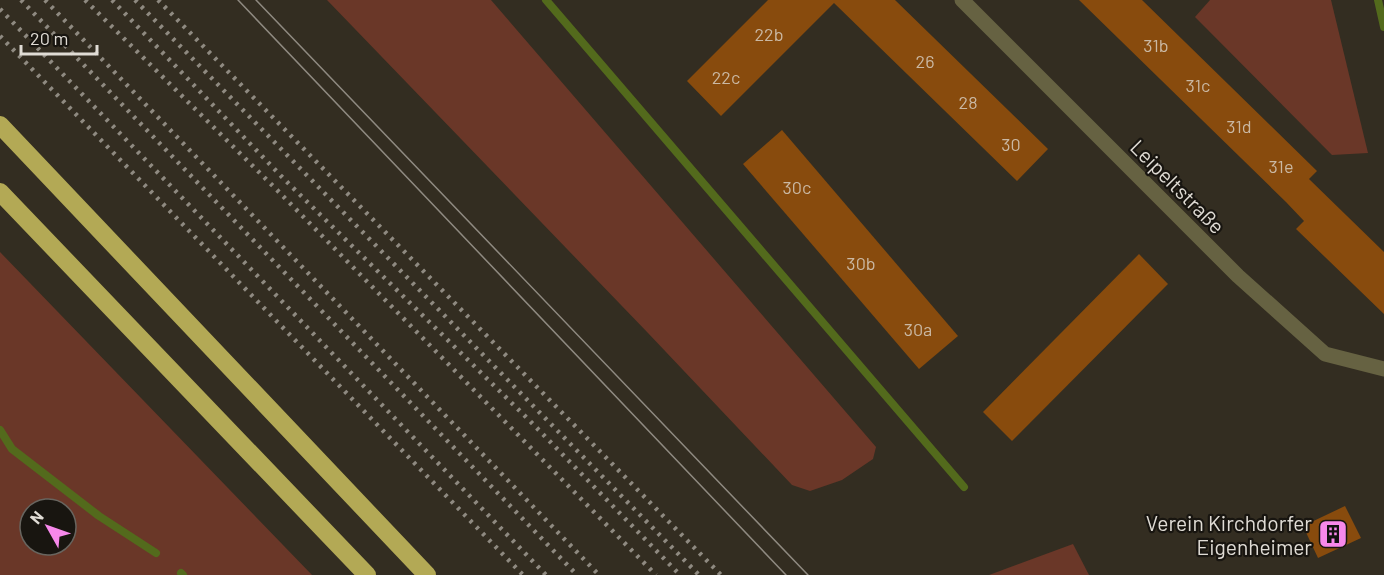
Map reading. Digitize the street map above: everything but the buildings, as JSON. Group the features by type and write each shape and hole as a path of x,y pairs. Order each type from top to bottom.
{"highway":[{"path":"0,125 427,575"},
{"path":"0,192 367,575"}],"street":[{"name":"Leipeltstraße","path":"962,0 1238,276 1325,354 1384,369"}],"shaded area":[{"path":"327,0 491,0 876,447 873,459 842,480 810,491 792,485"},
{"path":"1210,0 1331,0 1368,153 1332,155 1195,17"},
{"path":"0,252 312,575 0,575"},
{"path":"1073,544 1089,575 989,575"}],"waterway":[{"path":"546,0 964,487"},
{"path":"1378,0 1384,27"},
{"path":"0,430 12,449 99,516 156,553"}],"tram line":[{"path":"238,0 786,575"},
{"path":"256,0 808,575"}],"railway":[{"path":"21,0 577,575"},
{"path":"45,0 599,575"},
{"path":"85,0 275,188 656,575"},
{"path":"112,0 284,179 529,420 680,575"},
{"path":"135,0 699,575"},
{"path":"158,0 721,575"},
{"path":"0,9 546,575"},
{"path":"0,36 523,575"}],"place":[{"name":"Verein Kirchdorfer Eigenheimer","path":"1333,534"}]}
